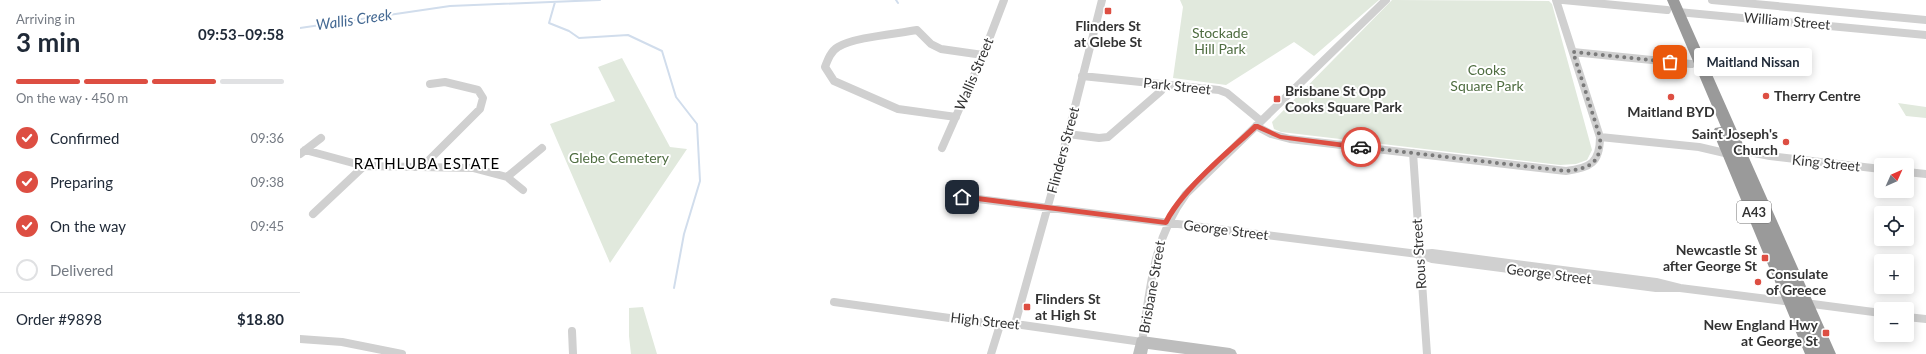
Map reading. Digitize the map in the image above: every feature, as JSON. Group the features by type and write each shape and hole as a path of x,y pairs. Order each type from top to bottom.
{"highway":[{"name":"A43","path":"1670,5 1691,64 1734,152"},
{"name":"A43","path":"1670,5 1798,303 1814,354"},
{"name":"A43","path":"1798,303 1827,354"}],"main road":[{"name":"High Street","path":"1141,348 1230,354"}],"street":[{"name":"Wallis Street","path":"942,148 983,55 1004,0"},
{"name":"Flinders Street","path":"1015,324 1068,134 1102,0"},
{"name":"Brisbane Street","path":"1141,348 1158,244 1171,212 1186,194 1386,0"},
{"name":"Park Street","path":"1082,76 1219,90 1227,93 1271,134 1290,139 1566,171 1580,170 1596,161 1600,154 1600,137 1556,0"},
{"name":"William Street","path":"1563,0 1670,5 1718,14 1926,35"},
{"name":"William Street","path":"1711,0 1718,14"},
{"name":"William Street","path":"1711,0 1926,20"},
{"name":"William Street","path":"1845,12 1843,16 1848,23 1856,28"},
{"path":"956,117 898,109 834,81 825,67 829,56 838,47 855,41 917,30 931,44 941,49 983,55"},
{"path":"1573,52 1691,64"},
{"path":"423,166 480,109 483,98 478,90 445,82 430,84"},
{"path":"1068,134 1099,138 1108,137 1162,92 1165,84"},
{"name":"King Street","path":"1600,137 1699,147 1874,168"},
{"path":"303,152 321,138"},
{"name":"King Street","path":"1699,147 1719,144 1734,152"},
{"path":"507,177 542,148"},
{"path":"303,152 364,166 473,168 507,177 523,190"},
{"name":"Rous Street","path":"1412,154 1418,254 1427,354"},
{"path":"313,214 364,166"},
{"path":"1914,173 1926,174"},
{"name":"George Street","path":"962,197 1418,254 1432,259 1656,288 1680,288 1874,312"},
{"name":"High Street","path":"834,302 1000,325 1015,324 1141,348"},
{"path":"1914,318 1926,319"},
{"path":"992,354 1000,325"},
{"path":"572,331 573,354"},
{"path":"300,339 342,342 390,353 402,354"}],"green space":[{"name":"Stockade Hill Park","path":"1180,0 1379,0 1314,56 1294,42 1226,85 1173,78 1183,7"},
{"name":"Cooks Square Park","path":"1392,0 1549,1 1552,4 1592,150 1587,160 1576,164 1560,165 1281,132 1274,129 1272,122"},
{"name":"Glebe Cemetery","path":"622,58 670,147 687,149 610,263 550,124 615,101 598,67"},
{"path":"1898,103 1926,107 1926,118 1906,116"},
{"path":"643,307 657,354 631,354 629,336 629,308"}],"waterway":[{"name":"Wallis Creek","path":"300,28 450,6 600,0"},
{"path":"555,2 549,23 569,31 579,38 628,35 662,51 676,97 697,124 700,181 684,234 674,288"}],"way so far":[{"path":"1361,147 1566,171 1580,170 1596,161 1600,154 1601,146 1600,137 1573,52 1670,62"}],"place":[{"name":"Flinders St at Glebe St","path":"1108,11"},
{"name":"Maitland Nissan","path":"1670,62"},
{"name":"Therry Centre","path":"1766,96"},
{"name":"Maitland BYD","path":"1671,97"},
{"name":"Brisbane St Opp Cooks Square Park","path":"1277,99"},
{"name":"Saint Joseph's Church","path":"1786,142"},
{"name":"Newcastle St after George St","path":"1765,258"},
{"name":"Consulate of Greece","path":"1758,282"},
{"name":"Flinders St at High St","path":"1027,307"},
{"name":"New England Hwy at George St","path":"1826,333"}],"district":[{"name":"RATHLUBA ESTATE","path":"427,164"}],"route":[{"path":"962,197 1166,222 1171,212 1186,194 1256,126 1271,134 1290,139 1361,147"}]}
